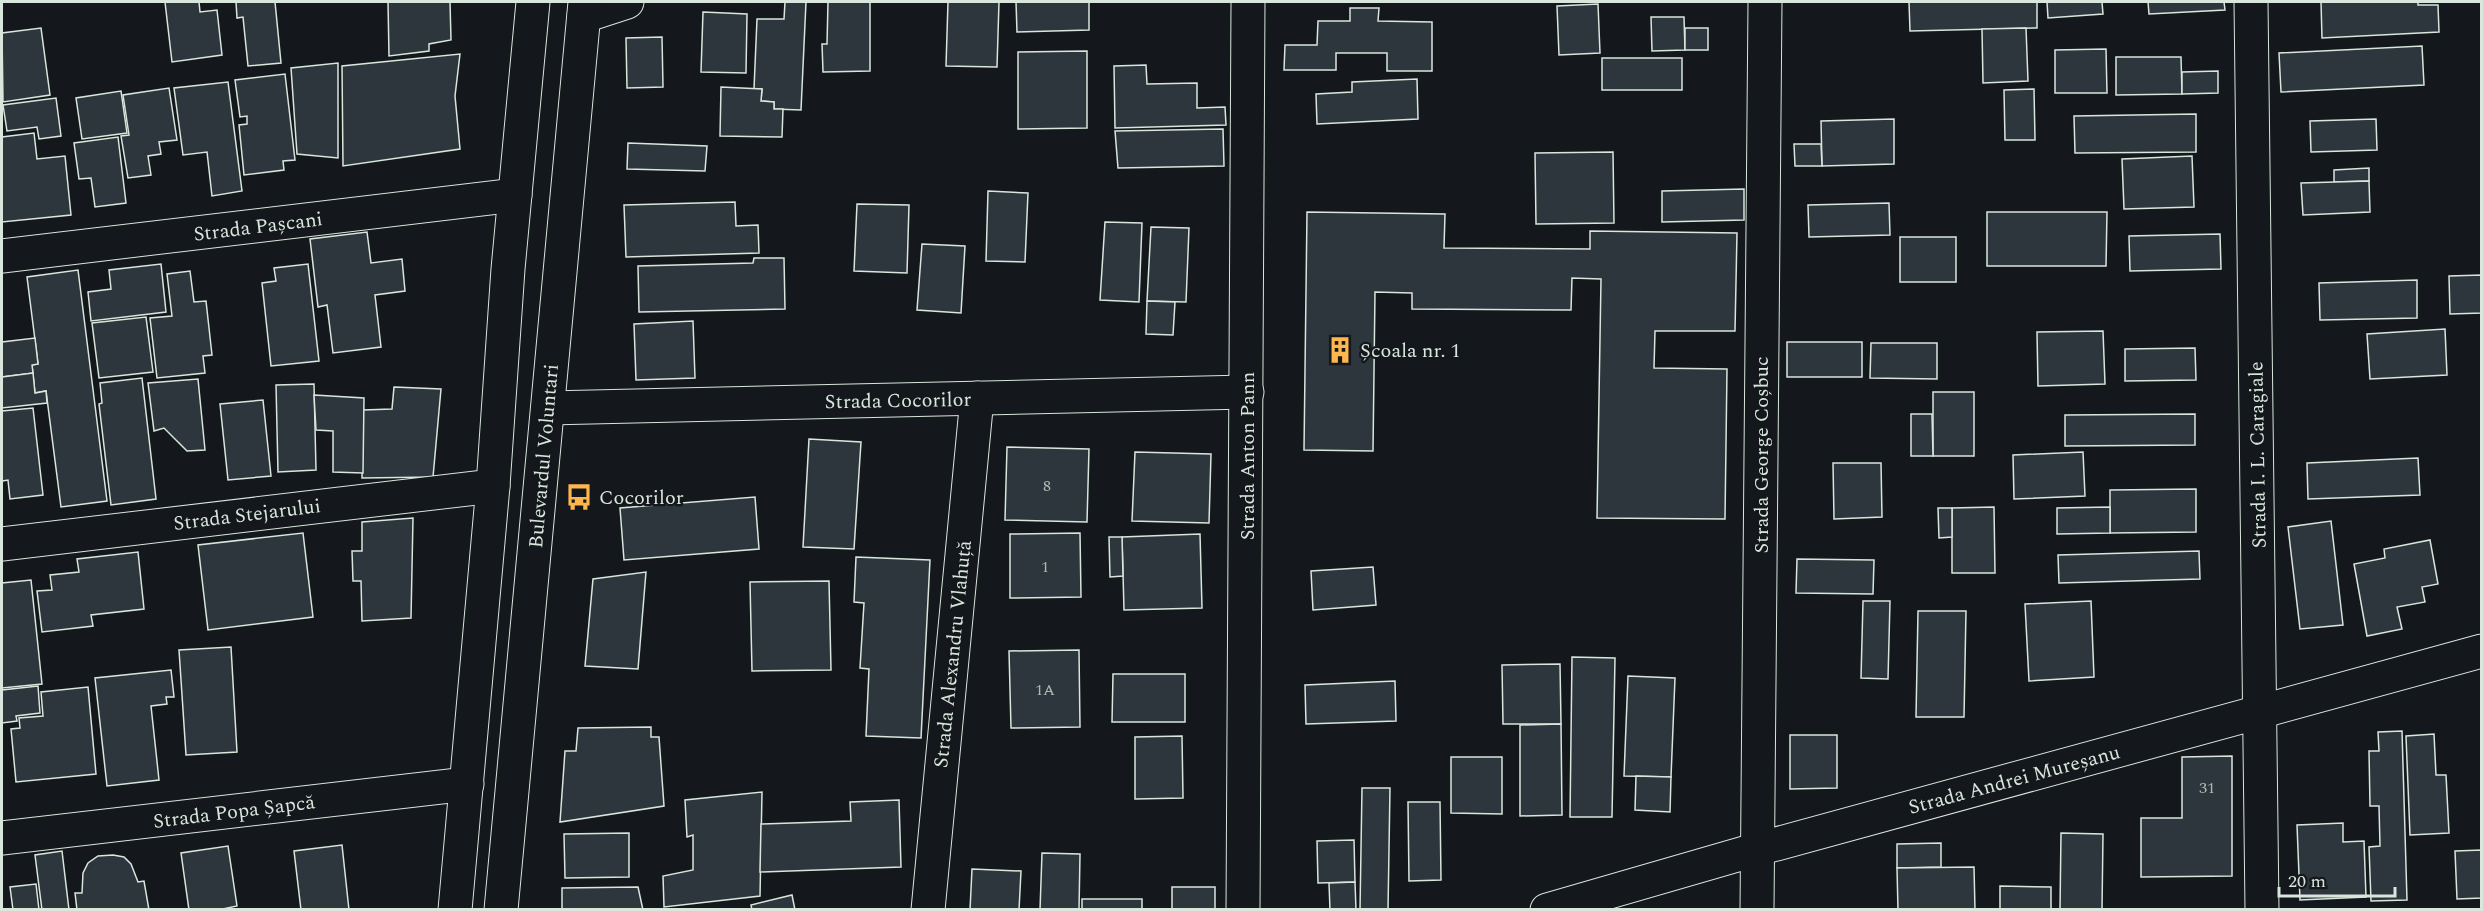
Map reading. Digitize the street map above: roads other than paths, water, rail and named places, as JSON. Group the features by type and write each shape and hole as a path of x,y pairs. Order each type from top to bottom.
{"main road":[{"path":"455,909 493,486 514,195 533,2"},
{"path":"584,9 627,2"},
{"name":"Strada Anton Pann","path":"1243,909 1248,2"},
{"name":"Strada George Coșbuc","path":"1757,909 1765,2"},
{"name":"Strada I. L. Caragiale","path":"2251,2 2262,909"},
{"name":"Bulevardul Voluntari","path":"501,909 584,9"},
{"name":"Strada Pașcani","path":"2,256 514,195"},
{"name":"Strada Cocorilor","path":"548,408 1247,392"},
{"name":"Strada Alexandru Vlahuță","path":"928,909 977,398"},
{"name":"Strada Stejarului","path":"2,544 493,486"},
{"name":"Strada Andrei Mureșanu","path":"1546,909 2481,651"},
{"name":"Strada Popa Șapcă","path":"2,838 467,784"}],"place":[{"name":"Școala nr. 1","path":"1340,350"},
{"name":"Cocorilor","path":"579,497"}]}
